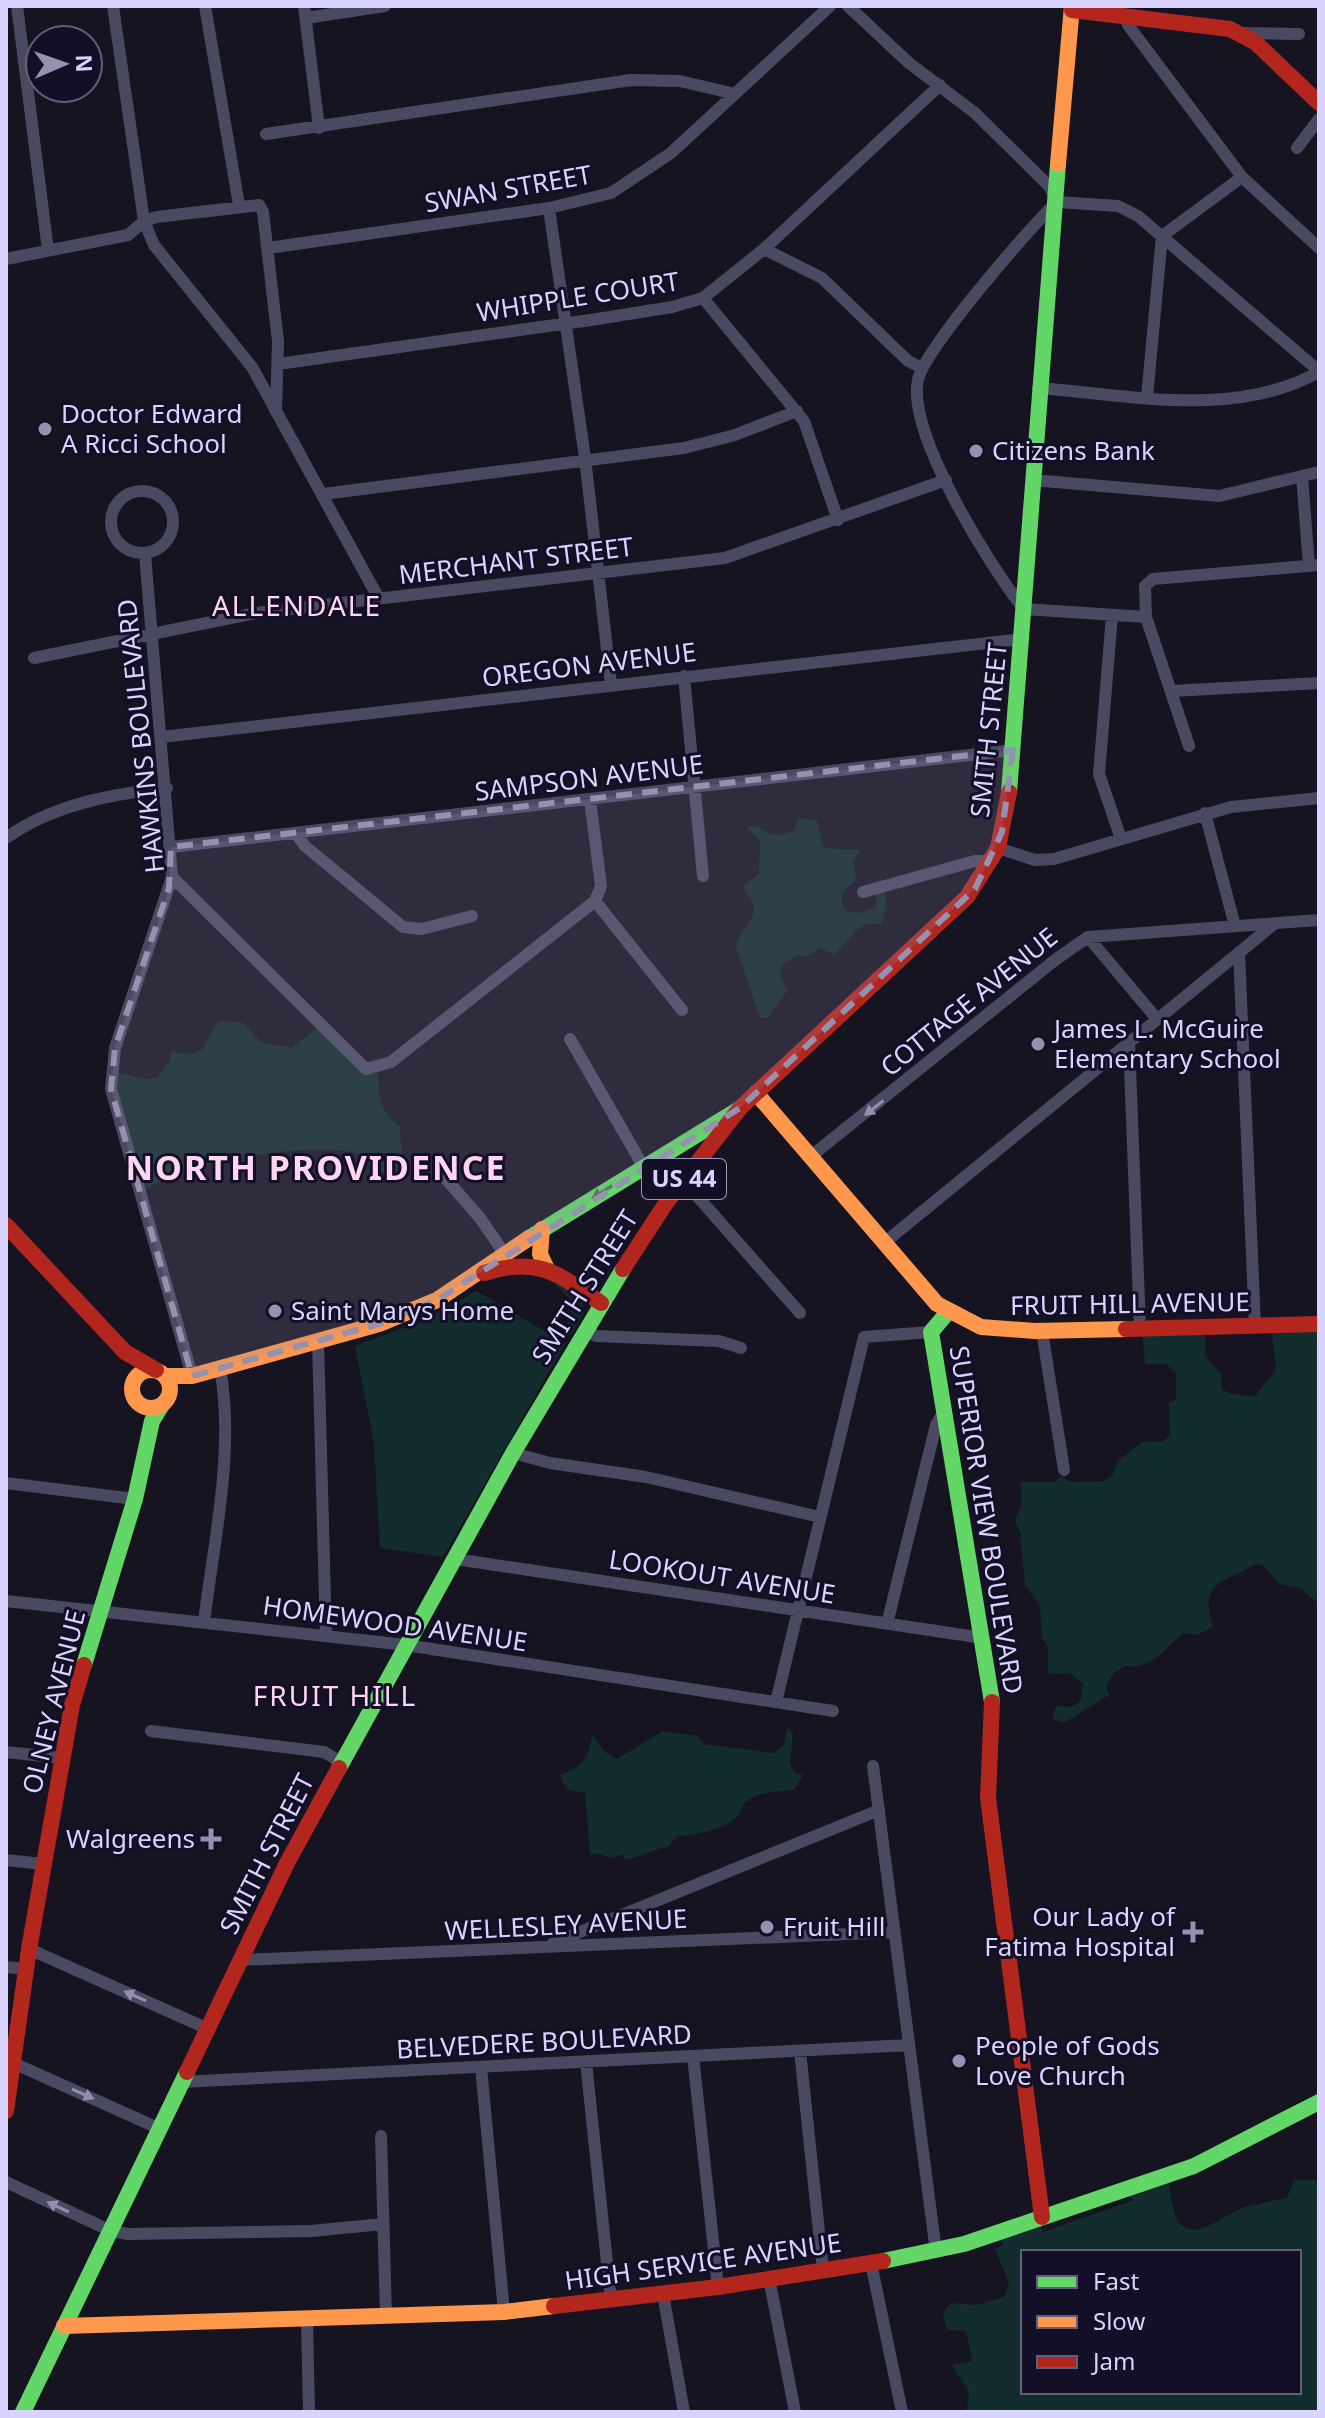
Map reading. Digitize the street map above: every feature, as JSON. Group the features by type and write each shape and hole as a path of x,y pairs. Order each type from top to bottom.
{"main road":[{"path":"1072,8 1239,33 1256,43 1319,103"},
{"name":"SMITH STREET","path":"23,2412 206,2028 341,1762 513,1453 601,1303 683,1180 740,1108 967,897 994,854 1006,818 1013,750 1038,388 1072,8"},
{"name":"FRUIT HILL AVENUE","path":"756,1093 928,1297 948,1312 991,1329 1042,1331 1319,1324"},
{"path":"125,1352 133,1388 148,1408 163,1386 413,1311 474,1277 504,1253 740,1108"},
{"path":"6,1225 125,1352 163,1386"},
{"path":"542,1229 540,1254 546,1267"},
{"path":"474,1277 514,1264 546,1267 601,1303"},
{"name":"SUPERIOR VIEW BOULEVARD","path":"948,1312 931,1332 993,1703 987,1757 988,1798 1042,2217"},
{"path":"133,1388 145,1370 163,1386"},
{"name":"OLNEY AVENUE","path":"6,2111 7,2080 61,1758 100,1611 135,1499 163,1386"},
{"name":"OLNEY AVENUE","path":"133,1388 145,1450"},
{"name":"HIGH SERVICE AVENUE","path":"64,2326 504,2312 718,2287 936,2252 1194,2166 1319,2102"}],"street":[{"path":"17,6 48,250"},
{"path":"113,6 144,221 154,245 252,367 379,599"},
{"path":"205,6 239,205"},
{"path":"319,128 305,12 385,6"},
{"name":"SWAN STREET","path":"268,248 592,200 644,174 830,6"},
{"path":"848,6 890,48 975,113 1049,186 1057,202"},
{"path":"1126,16 1128,25 1242,177 1319,248"},
{"path":"1239,33 1299,34"},
{"path":"266,134 631,80 680,81 735,94"},
{"name":"WHIPPLE COURT","path":"278,364 672,307 703,298 764,249 940,85"},
{"path":"1297,148 1319,119"},
{"path":"1147,397 1162,236 1242,177"},
{"path":"1038,388 1215,403 1305,381 1319,372 1138,216 1118,206 1057,202"},
{"path":"1057,202 1006,259 922,368 916,391 919,419 946,480 1024,609 1146,617"},
{"path":"6,259 128,235 144,221 256,204 262,208 268,248 278,364 276,412"},
{"path":"549,208 585,458 611,684"},
{"path":"764,249 822,278 908,361 922,368"},
{"path":"703,298 797,411 808,433 838,520"},
{"path":"323,494 715,441 797,411"},
{"path":"1032,480 1219,496 1319,472"},
{"path":"1189,746 1146,617 1144,591 1149,582 1314,566 1302,476"},
{"name":"MERCHANT STREET","path":"34,658 256,613 725,558 946,480"},
{"path":"139,491 162,498 174,519 167,543 145,554 122,547 111,526 118,502 139,491"},
{"name":"HAWKINS BOULEVARD","path":"145,554 167,788 172,877 359,1064 372,1070 391,1062 595,901"},
{"path":"1112,615 1099,774 1121,839"},
{"name":"OREGON AVENUE","path":"161,737 1022,639"},
{"path":"684,676 703,876"},
{"path":"1172,691 1319,683"},
{"name":"SAMPSON AVENUE","path":"171,847 1013,750"},
{"path":"6,838 37,818 62,809 167,788"},
{"path":"863,892 994,854 1044,860 1205,813 1247,805 1319,798"},
{"path":"590,800 601,886 595,901 682,1010"},
{"path":"1205,813 1235,926"},
{"path":"296,834 305,846 393,920 408,929 422,929 472,916"},
{"path":"172,877 115,1048 111,1075 129,1159 192,1376"},
{"name":"COTTAGE AVENUE","path":"810,1157 1055,960 1088,937 1319,920"},
{"path":"884,1243 1276,923"},
{"path":"1088,937 1157,1019"},
{"path":"1239,952 1255,1326"},
{"path":"570,1039 643,1166"},
{"path":"1129,1041 1140,1328"},
{"path":"439,1171 480,1218 504,1253"},
{"path":"683,1180 800,1313"},
{"path":"585,1330 596,1336 719,1341 741,1348"},
{"path":"1042,1331 1064,1470"},
{"path":"776,1702 864,1337 931,1332"},
{"path":"318,1342 326,1635"},
{"path":"204,1622 223,1457 220,1368"},
{"path":"887,1624 936,1425 943,1413"},
{"path":"513,1453 550,1463 646,1477 820,1517"},
{"path":"6,1483 135,1499"},
{"name":"LOOKOUT AVENUE","path":"455,1559 983,1638"},
{"name":"HOMEWOOD AVENUE","path":"6,1601 406,1645 833,1711"},
{"path":"151,1731 324,1752 341,1762"},
{"path":"6,1752 61,1758"},
{"path":"873,1766 936,2252"},
{"path":"543,1947 879,1810"},
{"path":"6,1860 43,1864"},
{"name":"WELLESLEY AVENUE","path":"240,1960 895,1932"},
{"path":"29,1949 206,2028"},
{"path":"6,1967 26,1969"},
{"name":"BELVEDERE BOULEVARD","path":"181,2082 909,2045"},
{"path":"800,2051 823,2270"},
{"path":"693,2056 718,2287"},
{"path":"11,2062 158,2128"},
{"path":"586,2062 611,2301"},
{"path":"481,2067 504,2312"},
{"path":"381,2136 386,2317"},
{"path":"6,2182 111,2231 138,2234 311,2231 383,2224"},
{"path":"871,2263 902,2412"},
{"path":"769,2278 795,2412"},
{"path":"663,2294 684,2412"},
{"path":"307,2320 309,2412"}],"highlighted area":[{"path":"1013,750 1002,832 975,889 740,1108 437,1300 379,1324 192,1376 111,1089 115,1048 169,888 171,847"}],"green space":[{"path":"799,818 817,821 824,848 860,850 854,861 856,879 842,893 841,902 847,911 859,913 876,907 876,893 884,887 886,905 882,924 860,928 834,954 819,948 807,957 799,955 783,963 780,974 787,991 767,1018 760,1018 736,947 754,912 754,905 742,887 759,874 760,841 746,827 758,826 771,834 783,834 794,831"},
{"path":"221,1021 243,1023 261,1042 292,1048 318,1027 360,1066 378,1068 384,1108 400,1126 402,1165 382,1172 381,1164 363,1155 312,1149 225,1161 180,1172 135,1192 108,1098 109,1070 144,1079 157,1078 169,1062 171,1051 184,1054 200,1051"},
{"path":"552,1279 582,1299 584,1313 571,1335 567,1328 571,1301"},
{"path":"476,1291 550,1334 550,1326 556,1333 553,1336 565,1344 443,1557 380,1548 374,1444 355,1346 422,1321"},
{"path":"1319,1324 1319,1604 1300,1588 1279,1584 1264,1566 1256,1564 1223,1581 1211,1593 1209,1612 1213,1627 1196,1635 1183,1633 1151,1661 1116,1671 1106,1685 1109,1695 1064,1723 1052,1719 1056,1706 1073,1707 1081,1700 1083,1684 1070,1673 1048,1674 1048,1647 1042,1638 1040,1606 1025,1585 1020,1532 1015,1520 1021,1506 1021,1482 1054,1482 1061,1476 1069,1482 1104,1481 1112,1476 1117,1462 1142,1442 1163,1441 1170,1435 1169,1403 1176,1399 1176,1373 1166,1364 1145,1364 1142,1329 1205,1327 1205,1355 1221,1374 1222,1389 1231,1394 1255,1396 1276,1369 1271,1325"},
{"path":"787,1727 793,1733 790,1764 795,1773 803,1775 794,1790 757,1796 746,1802 731,1822 717,1829 677,1836 668,1847 624,1860 623,1854 611,1858 599,1853 590,1855 585,1793 566,1789 560,1775 584,1760 592,1734 605,1752 617,1759 663,1731 698,1736 704,1744 774,1753 784,1745"},
{"path":"1167,2177 1178,2221 1188,2229 1196,2230 1245,2207 1287,2198 1294,2180 1319,2180 1319,2412 958,2412 967,2409 969,2392 952,2365 972,2361 966,2331 947,2330 943,2313 950,2303 976,2305 1004,2297 1009,2283 995,2249 1002,2246 998,2233 1039,2218 1043,2232 1134,2200 1119,2191"}],"traffic: fast":[{"path":"1009,792 1058,164"},
{"path":"529,1238 739,1109"},
{"path":"339,1768 513,1453 623,1269"},
{"path":"948,1312 931,1332 992,1702"},
{"path":"84,1665 135,1499 152,1421 162,1405"},
{"path":"23,2412 187,2072"},
{"path":"883,2261 964,2244 1194,2166 1319,2102"}],"traffic: slow":[{"path":"1058,164 1072,6"},
{"path":"756,1093 937,1304 981,1327 1035,1331 1126,1329"},
{"path":"542,1229 540,1254 546,1267"},
{"path":"165,1376 192,1376 379,1324 437,1300 529,1238"},
{"path":"151,1370 165,1375 170,1389 165,1403 151,1408 137,1403 132,1389 137,1375 151,1370"},
{"path":"64,2326 504,2312 554,2306"}],"traffic: jam":[{"path":"1072,10 1230,29 1256,43 1319,103"},
{"path":"623,1269 666,1203 740,1108 967,897 998,848 1009,792"},
{"path":"6,1225 125,1352 156,1370"},
{"path":"484,1273 519,1266 546,1270 601,1303"},
{"path":"1126,1329 1319,1324"},
{"path":"6,2111 29,1949 72,1705 84,1665"},
{"path":"992,1702 988,1798 1042,2217"},
{"path":"187,2072 287,1863 339,1768"},
{"path":"554,2306 718,2287 883,2261"}],"place":[{"name":"Doctor Edward A Ricci School","path":"45,429"},
{"name":"Citizens Bank","path":"976,451"},
{"name":"James L. McGuire Elementary School","path":"1038,1044"},
{"name":"Saint Marys Home","path":"275,1311"},
{"name":"Walgreens","path":"211,1839"},
{"name":"Fruit Hill","path":"767,1927"},
{"name":"Our Lady of Fatima Hospital","path":"1193,1932"},
{"name":"People of Gods Love Church","path":"959,2061"}],"district":[{"name":"ALLENDALE","path":"297,606"},
{"name":"NORTH PROVIDENCE","path":"316,1168"},
{"name":"FRUIT HILL","path":"335,1696"}]}
